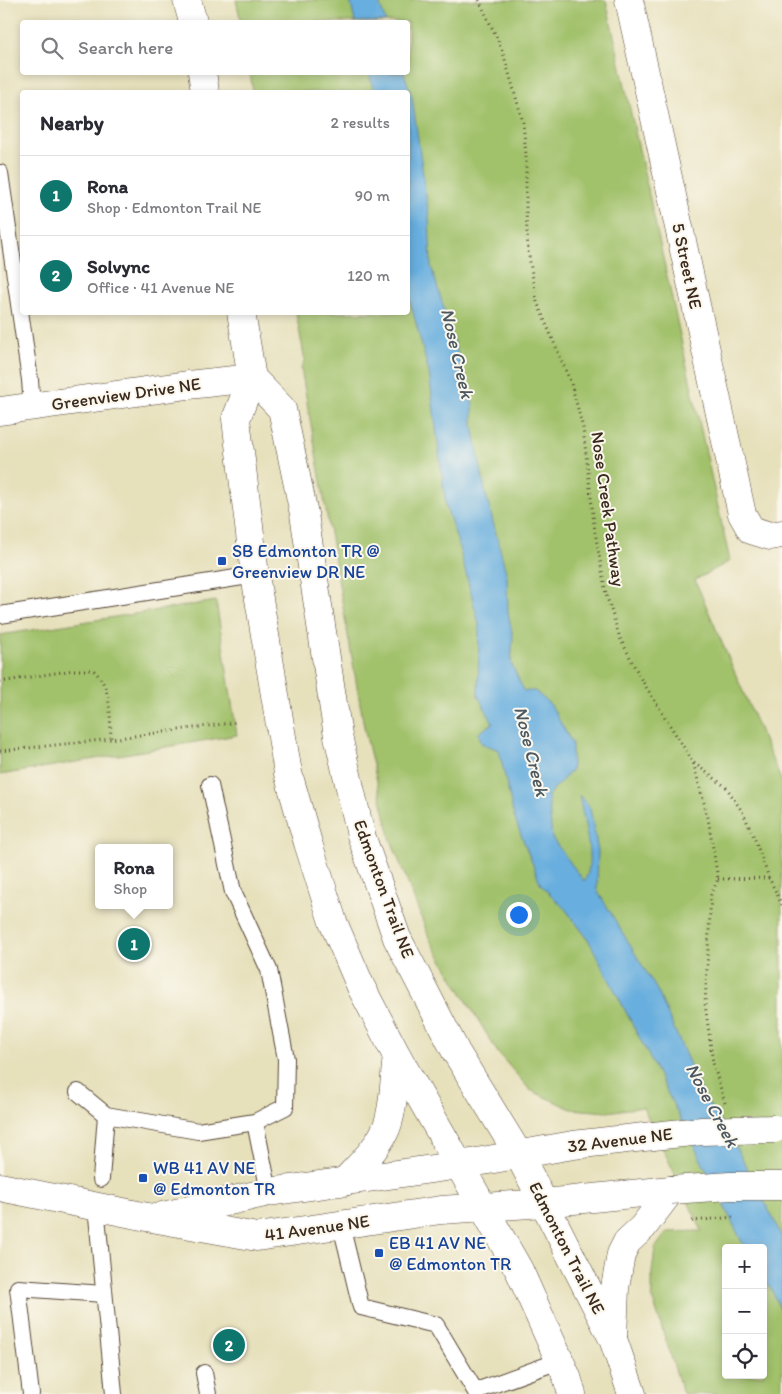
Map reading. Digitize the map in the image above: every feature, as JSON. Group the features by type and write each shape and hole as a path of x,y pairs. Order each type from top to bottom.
{"main road":[{"path":"188,0 193,20"},
{"name":"5 Street NE","path":"629,0 742,514 751,530 770,536 782,534"},
{"path":"202,75 205,90"},
{"path":"242,315 252,378 236,419 255,575 288,773 308,843 333,922 361,987 396,1056 519,1270 572,1394"},
{"name":"Greenview Drive NE","path":"0,412 188,385 252,378"},
{"name":"Edmonton Trail NE","path":"252,378 282,409 304,514 338,736 361,835 398,938 456,1052 519,1155 544,1202 613,1339 632,1394"},
{"path":"344,1182 363,1162 385,1132 391,1107 396,1056"},
{"name":"32 Avenue NE","path":"460,1165 573,1145 653,1136 702,1131 778,1130"},
{"name":"41 Avenue NE","path":"152,1218 269,1192 460,1165"},
{"path":"483,1208 671,1190 730,1186 782,1186"},
{"name":"41 Avenue NE","path":"0,1187 257,1237 441,1210 483,1208"},
{"path":"613,1339 615,1288 626,1242 642,1227 671,1190"}],"lane":[{"path":"0,173 32,407"},
{"path":"0,614 255,575"},
{"path":"78,1092 106,1116 198,1131 256,1122 285,1107 286,1059 269,970 233,892 210,785"},
{"path":"101,1179 106,1116"},
{"path":"256,1122 269,1192"},
{"path":"96,1206 114,1394"},
{"path":"341,1225 361,1307 436,1325 476,1392 559,1361"},
{"path":"31,1394 18,1288 104,1294"},
{"path":"204,1373 208,1394"}],"path":[{"name":"Nose Creek Pathway","path":"479,0 502,49 523,122 526,155 528,251 538,302 571,383 583,428 595,532 606,594 620,638 641,678 693,762 708,818 718,879 711,895 704,1004 713,1062 723,1099 728,1107"},
{"path":"0,682 74,670 93,670 101,677 109,701 111,739"},
{"path":"0,750 111,739 238,722"},
{"path":"693,762 726,787 744,813 768,878 782,905"},
{"path":"718,879 768,878"}],"green space":[{"path":"236,0 606,0 730,561 695,580 782,782 782,1394 683,1394 652,1297 652,1272 655,1248 667,1232 702,1231 643,1107 607,1112 571,1109 530,1090 498,1053 430,940 391,840 365,732 301,368 305,361 296,315 410,315 410,90 253,90 250,75 410,75 410,20 241,20"},
{"path":"216,601 237,735 0,775 0,635"}],"water":[{"path":"350,0 378,0 385,20 355,20"},
{"path":"370,75 405,75 410,90 373,90"},
{"name":"Nose Creek","path":"410,91 429,216 431,266 473,404 473,425 485,491 507,576 508,612 513,638 511,663 524,691 535,691 551,705 572,743 572,770 548,795 552,838 584,881 588,874 589,852 579,795 590,808 598,851 597,890 657,990 705,1099 727,1130 782,1239 782,1314 767,1282 767,1244 743,1244 588,939 566,910 541,885 514,817 499,750 481,743 479,733 493,723 478,696 479,624 457,540 446,507 429,373 410,301"}],"place":[{"name":"SB Edmonton TR @ Greenview DR NE","path":"222,561"},
{"name":"Rona","path":"134,944"},
{"name":"WB 41 AV NE @ Edmonton TR","path":"143,1178"},
{"name":"EB 41 AV NE @ Edmonton TR","path":"379,1253"},
{"name":"Solvync","path":"229,1345"}]}
